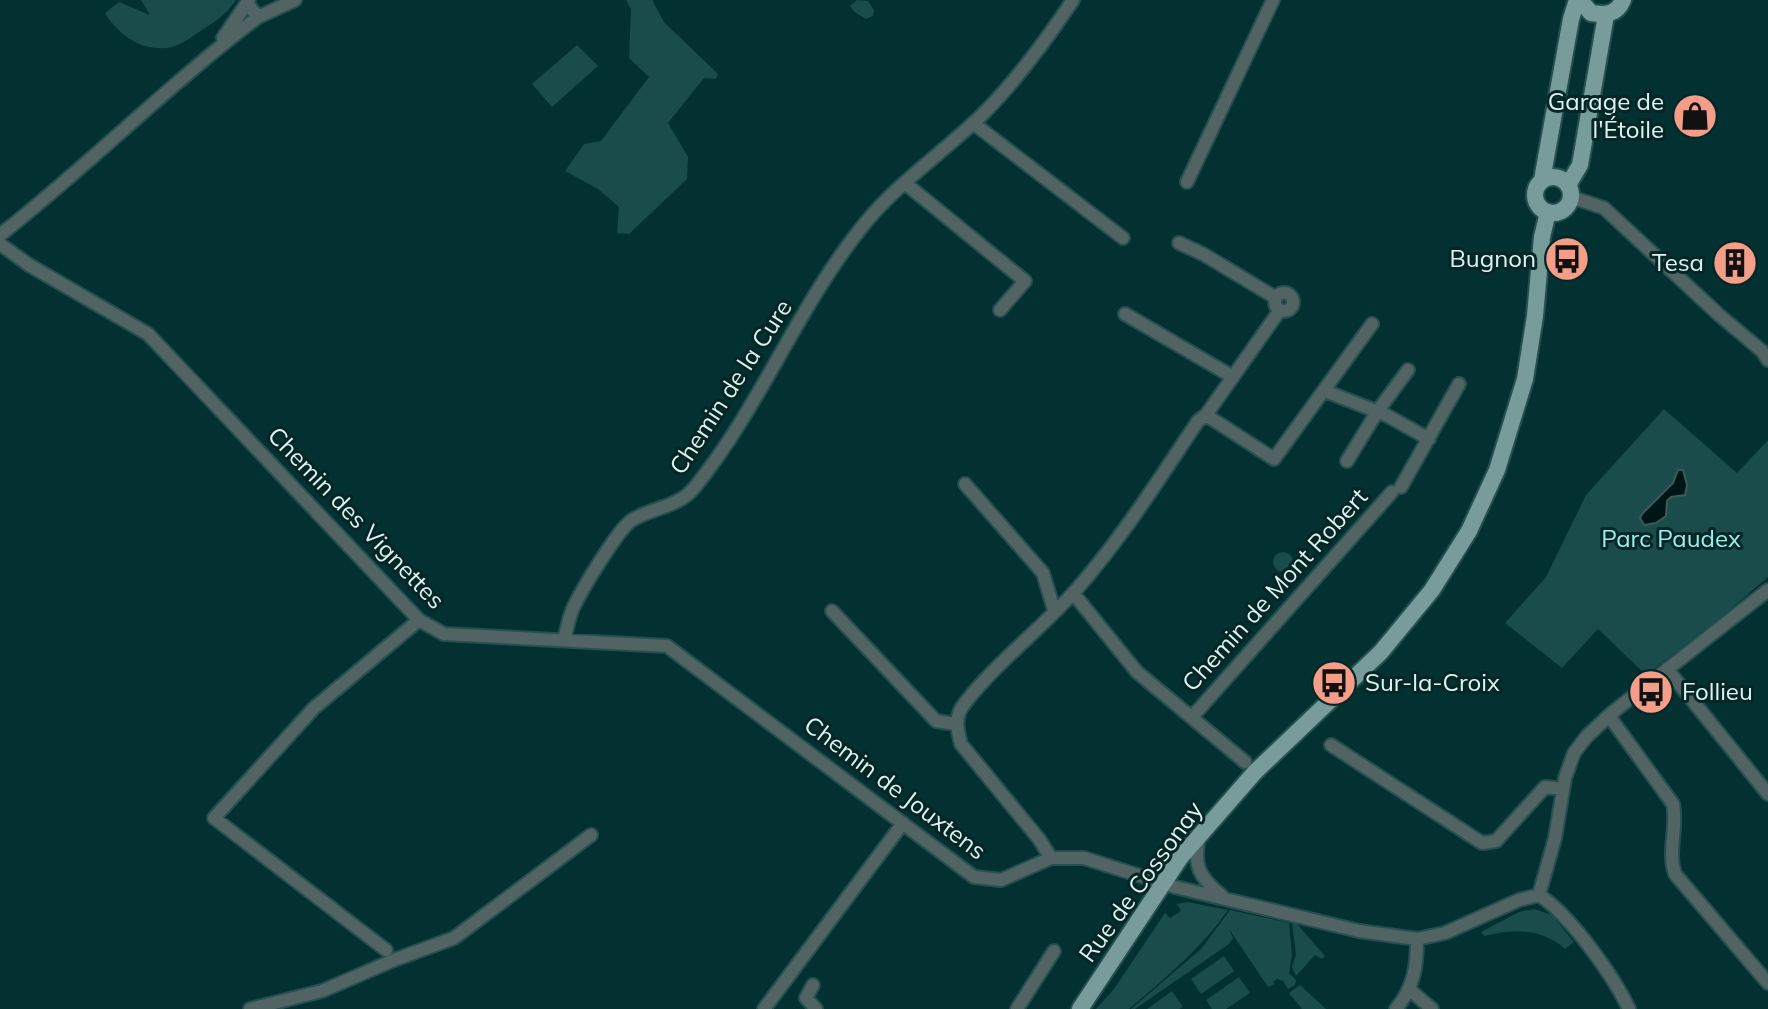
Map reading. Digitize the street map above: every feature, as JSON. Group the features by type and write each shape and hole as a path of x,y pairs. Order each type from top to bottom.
{"main road":[{"path":"1578,0 1591,13 1606,15 1621,5 1623,0"},
{"name":"Rue de Cossonay","path":"1080,1009 1163,884 1200,836 1255,772 1381,652 1432,590 1469,531 1497,470 1525,379 1535,316 1542,237 1548,212 1540,207 1535,198 1536,188 1542,180 1571,19 1578,0"},
{"path":"1548,212 1558,212 1567,206 1569,191 1580,165 1606,15"},
{"path":"1542,180 1556,177 1569,191"}],"street":[{"path":"0,235 48,197 217,48 258,17 295,0"},
{"name":"Chemin de la Cure","path":"564,640 573,608 628,522 655,509 671,507 693,490 864,224 885,201 973,123 1024,66 1073,0"},
{"path":"1187,182 1273,0"},
{"path":"217,48 248,2 258,17"},
{"path":"973,123 1123,238"},
{"path":"906,184 1025,281 1000,310"},
{"path":"1569,191 1604,208 1688,287 1766,354"},
{"path":"1051,858 1039,839 971,759 961,744 956,724 964,703 1073,593 1106,554 1198,421 1206,415 1233,377 1278,304 1203,254 1179,243"},
{"name":"Chemin des Vignettes","path":"0,244 29,265 148,334 419,620 444,634 667,646 733,694"},
{"path":"1125,314 1233,377"},
{"path":"1206,415 1274,459 1372,324"},
{"path":"1347,461 1408,370"},
{"name":"Chemin de Mont Robert","path":"1192,717 1397,490 1459,384"},
{"path":"1325,391 1377,412 1429,439"},
{"path":"965,484 1043,573 1054,610"},
{"path":"1629,1009 1614,983 1565,917 1555,905 1539,895 1574,753 1609,716 1768,590"},
{"name":"Chemin de Mont Robert","path":"1073,593 1137,672 1245,762"},
{"path":"832,611 936,721 956,724"},
{"path":"386,950 214,818 314,708 419,620"},
{"path":"1667,669 1768,794"},
{"name":"Chemin de Jouxtens","path":"733,694 974,877 1001,880 1051,858 1084,858 1163,884 1359,931 1417,939 1445,933 1519,900 1539,895"},
{"path":"1609,716 1673,804 1676,819 1671,863 1675,874 1768,983"},
{"path":"1331,745 1482,843 1496,841 1540,790 1545,787 1563,789"},
{"path":"764,1009 903,823"},
{"path":"250,1009 322,991 454,938 591,835"},
{"path":"1200,836 1195,855 1200,874 1205,883 1224,898"},
{"path":"1396,1009 1410,990 1415,975 1417,939"},
{"name":"Rue de Cossonay","path":"1017,1009 1054,951"},
{"path":"813,985 806,998 816,1009"},
{"path":"1410,990 1432,1009"}],"green space":[{"path":"141,0 236,0 219,18 189,38 175,46 161,48 133,41 117,29 105,13 119,2 150,15"},
{"path":"626,0 652,0 664,22 718,74 716,79 704,78 668,123 688,157 687,179 629,234 617,233 619,207 598,189 565,171 584,144 601,141 649,77 629,58 631,9"},
{"path":"857,0 868,1 874,10 873,16 866,19 854,12 850,6"},
{"path":"577,45 598,66 552,107 532,84"},
{"name":"Parc Paudex","path":"1664,409 1737,473 1768,440 1768,577 1646,675 1598,629 1562,668 1505,623 1546,577 1586,495"},
{"path":"1283,552 1290,555 1293,562 1290,569 1283,572 1276,569 1273,562 1276,555"},
{"path":"1188,902 1228,910 1194,950 1129,1009 1096,1009 1114,989 1165,913 1170,918 1181,911 1177,904"},
{"path":"1534,909 1552,915 1574,942 1565,949 1537,934 1505,932 1484,936 1481,932 1519,912"},
{"path":"1230,910 1289,923 1292,955 1289,973 1296,980 1295,985 1288,989 1283,981 1277,979 1273,982 1275,984 1268,987 1229,929 1233,938 1229,944 1131,1009 1201,949"},
{"path":"1292,923 1297,924 1325,956 1322,959 1315,955 1296,976 1292,967 1296,954"},
{"path":"1224,956 1234,971 1201,994 1191,979"},
{"path":"1239,977 1250,993 1226,1009 1212,1009 1206,1000"},
{"path":"1300,985 1326,1009 1302,1009 1289,993"},
{"path":"1172,991 1183,1007 1147,1009"}],"shaded area":[{"path":"1678,470 1683,470 1687,485 1685,495 1671,497 1667,501 1666,516 1656,523 1644,525 1640,518 1642,514 1673,483"}],"place":[{"name":"Garage de l'Étoile","path":"1695,116"},
{"name":"Bugnon","path":"1567,259"},
{"name":"Tesa","path":"1735,263"},
{"name":"Sur-la-Croix","path":"1334,683"},
{"name":"Follieu","path":"1651,692"}]}
